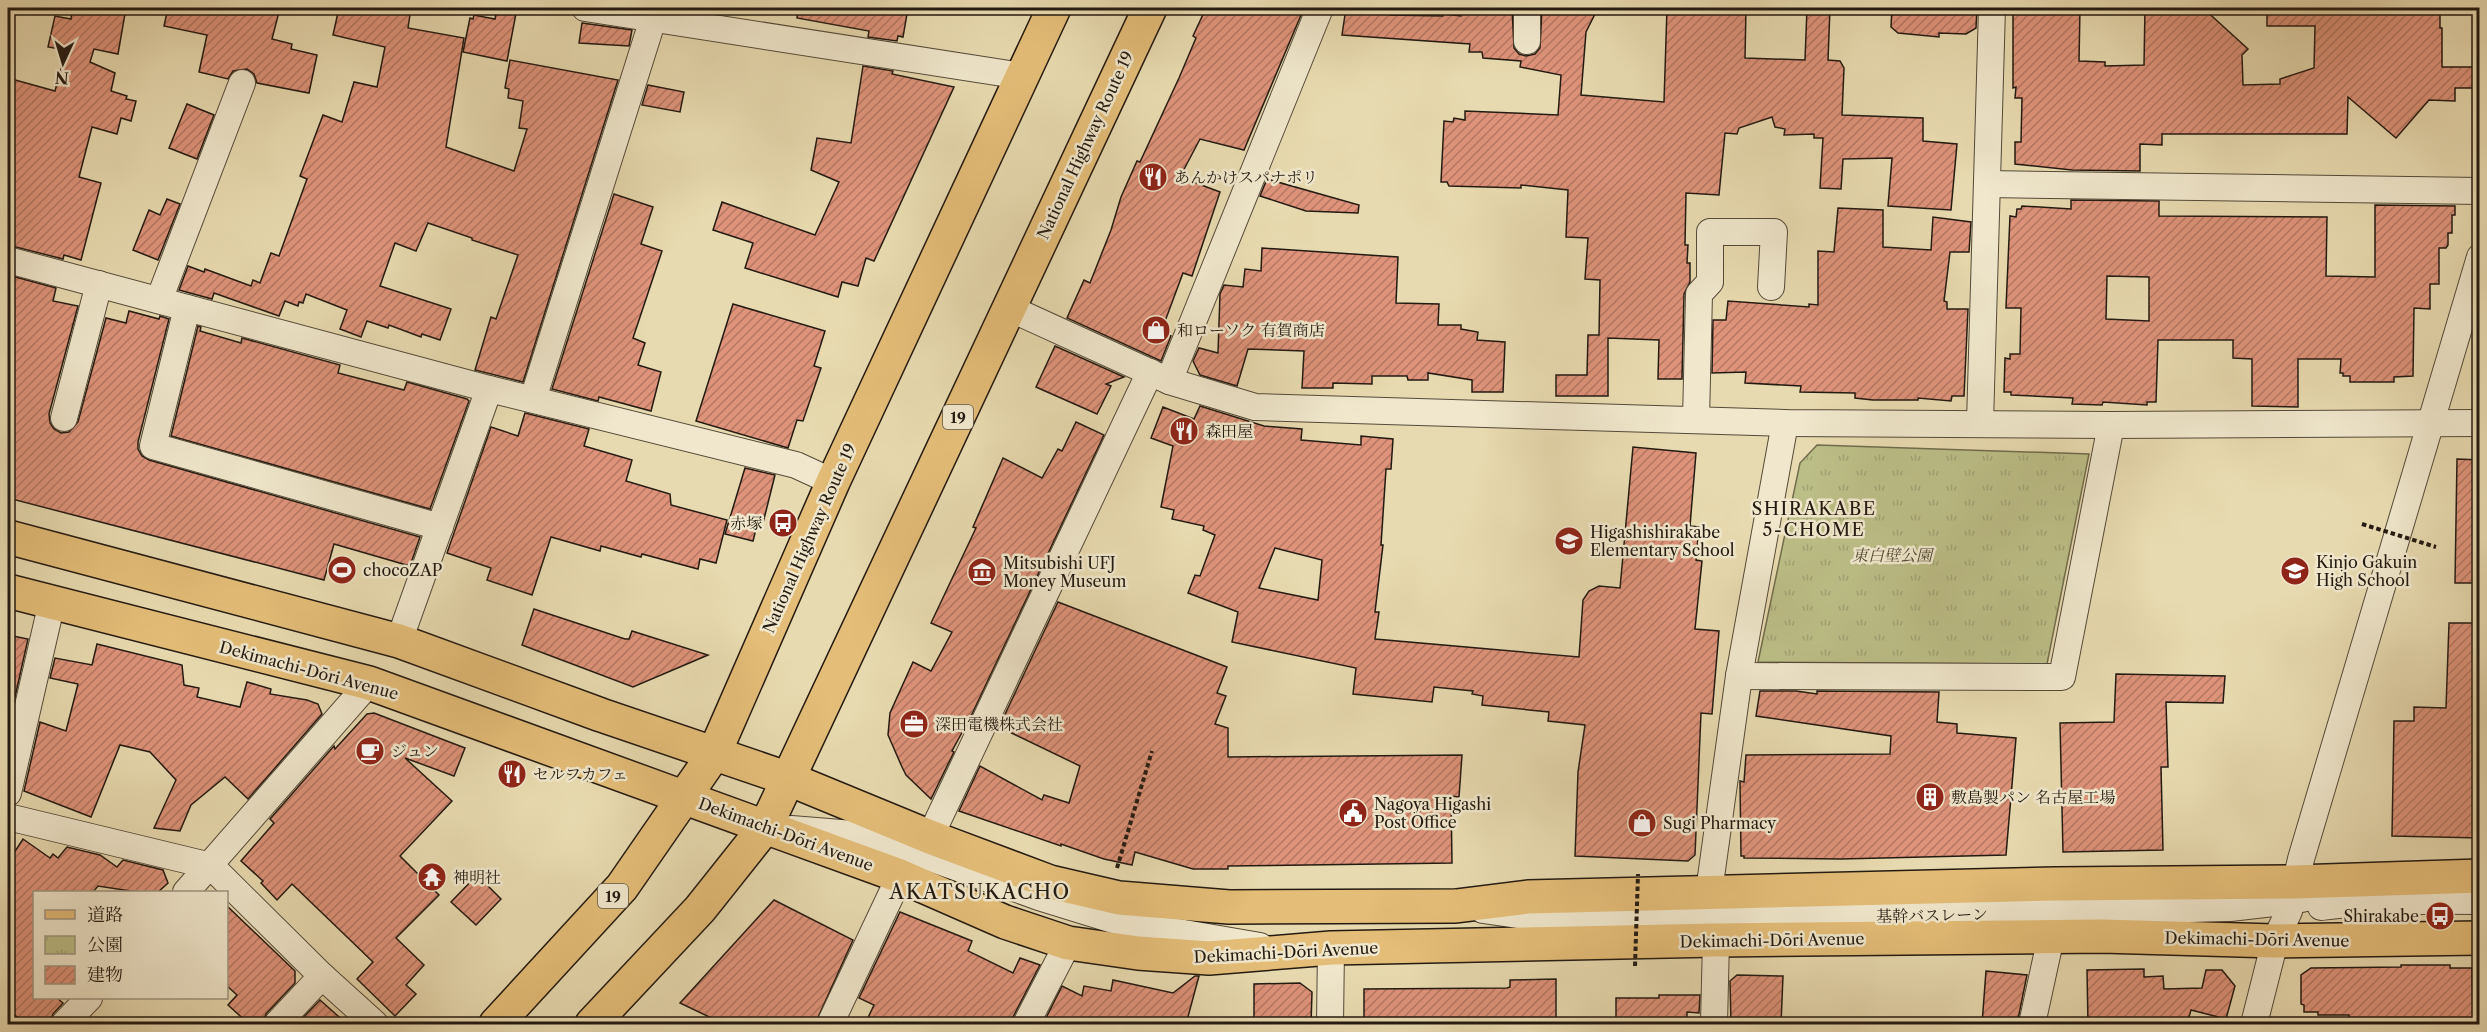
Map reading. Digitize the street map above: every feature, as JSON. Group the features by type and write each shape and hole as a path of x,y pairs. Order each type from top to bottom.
{"main road":[{"name":"National Highway Route 19","path":"496,1024 622,887 714,754 833,482 1054,8"},
{"name":"National Highway Route 19","path":"592,1024 700,909 765,826 1150,8"},
{"name":"Dekimachi-Dōri Avenue","path":"8,537 399,641 714,754 789,778 930,837 1050,882 1119,898 1228,907 1456,906 1528,897 1714,918 2051,937 2102,936 2275,941 2480,938"},
{"name":"Dekimachi-Dōri Avenue","path":"8,591 369,683 900,876 1005,922 1068,943 1138,953 1209,958 1714,918 2044,885 2292,898 2407,879 2480,876"}],"street":[{"path":"585,8 654,13 1022,76"},
{"path":"930,837 1160,377 1320,8"},
{"path":"1527,8 1527,41"},
{"path":"1980,423 1992,8"},
{"path":"534,399 654,13"},
{"path":"159,300 242,83"},
{"path":"1988,184 2480,191"},
{"path":"1696,419 1699,294 1710,282 1710,232 1774,232 1771,287"},
{"path":"2254,1024 2275,941 2292,898 2480,256"},
{"path":"8,260 489,389 796,465 833,482"},
{"path":"64,418 99,284"},
{"path":"187,308 153,446 440,527"},
{"path":"1009,308 1160,377 1255,407 1785,423 2111,425 2480,423"},
{"path":"399,641 489,389"},
{"path":"1714,1024 1712,877 1739,676 1785,423"},
{"path":"1739,676 2062,677 2111,425"},
{"path":"8,793 52,602"},
{"path":"187,891 369,683"},
{"path":"8,817 211,866 322,976 375,1024"},
{"path":"765,826 866,835 1039,897 1120,922 1290,951"},
{"path":"830,1024 900,876"},
{"path":"2102,936 2292,898 2347,904 2434,900 2480,901"},
{"path":"2032,1024 2051,937"},
{"path":"1026,1024 1068,943"},
{"path":"1330,1024 1331,948"},
{"path":"277,1024 322,976"},
{"path":"64,1024 88,999"}],"path":[{"path":"2362,524 2436,547"},
{"path":"1116,871 1152,751"},
{"path":"1635,966 1638,874"}],"green space":[{"name":"東白壁公園","path":"1817,445 2089,454 2047,664 1758,662 1800,463"}],"building":[{"path":"72,8 126,8 118,54 94,49 90,62 115,73 111,91 127,96 126,99 136,101 131,121 121,118 117,134 92,127 79,177 101,183 81,260 64,255 63,259 8,245 8,78 55,91 66,50 48,47 55,16 71,19"},
{"path":"168,8 280,8 272,39 292,44 291,49 317,55 309,93 257,83 254,74 247,69 233,71 228,79 199,72 207,35 164,26"},
{"path":"339,8 411,8 408,28 464,38 446,147 514,171 527,129 519,128 523,101 508,98 509,89 505,88 510,60 618,80 523,382 475,370 491,317 496,319 518,255 428,223 416,251 395,243 380,286 451,309 440,340 422,334 421,337 389,325 388,328 367,321 361,337 340,329 347,310 306,294 303,303 299,302 298,306 285,301 279,316 214,293 212,299 179,290 188,266 204,272 205,269 251,286 253,280 260,283 271,253 279,256 307,179 300,176 323,115 342,122 354,82 377,87 385,47 333,35"},
{"path":"497,8 517,8 507,61 463,52 470,18 473,19 474,15 495,19"},
{"path":"798,8 908,8 903,37 898,36 897,41 868,37 869,31 797,18"},
{"path":"1206,8 1304,8 1244,150 1200,139 1180,177 1220,192 1192,276 1183,273 1161,332 1171,336 1161,361 1067,318 1084,280 1090,283 1121,197 1179,78 1196,38 1193,36"},
{"path":"1346,8 1391,8 1390,15 1461,16 1461,8 1512,8 1514,48 1519,54 1526,56 1535,54 1540,48 1542,8 1598,8 1586,32 1581,95 1664,102 1667,8 1746,8 1745,58 1805,60 1807,8 1830,8 1828,60 1840,61 1844,68 1842,115 1923,118 1923,141 1957,144 1951,210 1888,206 1892,158 1843,159 1841,189 1820,188 1823,138 1814,138 1814,134 1784,135 1785,129 1775,127 1772,117 1739,128 1737,134 1725,133 1719,195 1686,193 1685,245 1688,245 1687,263 1690,263 1690,282 1684,294 1682,379 1658,379 1659,340 1608,338 1608,396 1556,396 1556,375 1587,375 1588,335 1599,335 1600,280 1585,279 1588,238 1566,237 1568,190 1521,185 1521,188 1449,186 1447,182 1441,182 1444,121 1453,122 1454,118 1465,120 1465,111 1558,115 1561,75 1520,67 1521,61 1483,58 1482,52 1469,52 1470,44 1342,35"},
{"path":"1892,8 1977,8 1976,28 1966,34 1939,33 1939,37 1898,33 1891,27"},
{"path":"2013,8 2080,8 2079,61 2105,62 2105,66 2144,65 2145,8 2203,8 2248,49 2242,55 2243,85 2280,84 2280,79 2314,68 2315,26 2267,26 2267,8 2440,8 2442,67 2480,67 2480,88 2455,88 2455,101 2429,100 2396,138 2348,97 2347,134 2162,134 2162,145 2140,144 2140,171 2072,170 2015,164 2015,142 2021,142 2022,98 2015,98 2016,87 2013,88"},
{"path":"582,23 632,30 629,46 579,43"},
{"path":"863,66 893,71 892,74 954,87 874,261 866,258 858,286 842,282 838,297 745,268 753,243 713,230 722,202 815,235 839,182 811,170 817,138 851,143"},
{"path":"648,85 684,92 680,112 642,105"},
{"path":"187,104 214,115 197,159 169,148"},
{"path":"1267,179 1359,205 1358,213 1306,211 1260,196"},
{"path":"614,194 653,207 641,244 662,251 633,338 645,343 638,365 661,372 651,411 599,397 598,401 552,389"},
{"path":"167,199 180,204 158,260 133,250 149,210 160,215"},
{"path":"2071,200 2159,201 2159,216 2327,217 2326,276 2375,277 2375,205 2455,206 2455,215 2452,215 2452,233 2448,233 2448,245 2446,248 2439,248 2439,284 2430,284 2430,309 2414,308 2413,376 2394,377 2394,382 2350,382 2350,376 2343,376 2343,373 2340,373 2341,359 2298,359 2298,407 2252,406 2252,359 2233,358 2233,340 2158,340 2156,402 2147,402 2147,405 2103,402 2102,405 2072,404 2073,398 2011,395 2011,392 2004,392 2005,358 2010,359 2010,354 2020,354 2021,308 2006,308 2010,216 2016,217 2017,209 2021,209 2022,206 2071,209","holes":["2107,276 2149,277 2149,321 2106,319"]},
{"path":"1838,208 1883,210 1883,247 1931,250 1933,217 1971,222 1969,252 1950,252 1944,301 1947,302 1947,309 1968,309 1964,396 1952,396 1951,401 1918,398 1918,400 1873,400 1855,398 1855,393 1800,392 1801,386 1745,383 1746,372 1712,373 1713,320 1726,320 1728,301 1809,307 1809,304 1818,305 1818,251 1834,252"},
{"path":"1262,248 1398,257 1396,303 1439,304 1438,325 1461,325 1461,329 1478,332 1477,340 1505,342 1503,392 1472,392 1472,380 1428,373 1428,380 1408,380 1407,376 1372,376 1372,384 1333,383 1333,388 1302,388 1304,351 1248,349 1237,386 1200,375 1193,361 1199,348 1218,353 1220,294 1224,285 1243,287 1245,269 1261,271"},
{"path":"8,275 56,288 53,301 78,306 49,414 50,423 54,429 61,433 69,432 78,422 106,318 126,323 129,311 159,319 160,316 169,319 138,442 138,449 142,456 149,460 420,537 410,566 334,544 324,580 8,498"},
{"path":"733,304 825,331 814,366 821,368 803,421 797,420 788,448 696,421"},
{"path":"198,326 201,327 200,331 241,343 242,338 340,365 338,373 404,390 407,382 467,399 469,401 430,509 171,436"},
{"path":"1055,346 1124,377 1106,384 1111,386 1097,414 1036,387"},
{"path":"1200,406 1264,426 1302,429 1301,440 1361,445 1361,436 1393,439 1391,469 1386,469 1381,545 1383,545 1375,612 1379,612 1375,639 1579,657 1583,600 1589,591 1599,586 1620,588 1633,447 1696,453 1690,526 1699,527 1696,560 1702,561 1695,629 1719,631 1712,714 1701,713 1695,855 1688,861 1575,856 1578,772 1585,725 1548,721 1549,712 1482,705 1483,696 1472,694 1473,691 1434,687 1432,702 1353,694 1356,668 1232,642 1238,612 1188,593 1195,575 1200,576 1215,535 1203,530 1204,526 1172,519 1174,510 1161,507 1173,446 1151,438 1163,407 1194,419","holes":["1275,548 1322,560 1318,600 1259,588"]},
{"path":"525,413 589,429 584,446 632,460 626,481 670,494 671,505 727,520 716,563 700,559 698,569 601,546 600,551 551,537 532,595 487,580 491,568 447,553 491,427 518,436"},
{"path":"1076,422 1104,435 931,799 906,775 902,767 888,735 890,713 913,662 931,671 952,632 931,623 976,528 973,527 1003,458 1042,478 1058,449 1062,451"},
{"path":"2457,459 2480,460 2480,583 2455,583"},
{"path":"745,468 775,475 763,523 758,521 753,541 725,534"},
{"path":"1058,602 1227,667 1217,693 1226,696 1215,724 1228,728 1228,757 1462,755 1459,797 1451,796 1452,863 1228,866 1228,869 1193,869 1135,852 1132,865 1104,859 1061,844 1061,846 959,811 980,766 1042,800 1044,795 1069,803 1080,766 999,727"},
{"path":"534,609 625,639 629,639 632,631 708,655 633,687 522,645"},
{"path":"2449,623 2480,623 2480,838 2392,836 2394,721 2414,721 2414,707 2446,708"},
{"path":"8,635 28,639 8,728"},
{"path":"97,644 182,665 184,685 199,688 197,697 240,707 247,682 271,689 270,694 318,704 322,714 248,799 225,777 191,805 180,831 154,828 176,780 150,752 120,745 91,817 24,791 40,722 66,731 78,684 50,678 55,658 92,665"},
{"path":"2116,674 2225,676 2223,703 2166,702 2168,767 2161,767 2163,850 2063,852 2060,723 2114,722"},
{"path":"1760,691 1796,691 1817,694 1817,691 1939,692 1937,722 1957,724 1957,733 2016,738 2006,855 1841,859 1744,858 1741,856 1740,781 1744,782 1746,755 1890,754 1891,736 1756,716"},
{"path":"374,713 465,748 454,776 405,758 452,801 400,856 439,895 396,938 424,965 406,985 416,994 395,1016 357,979 373,962 292,884 277,900 261,883 263,881 241,861 274,823 270,819 334,746 335,749 367,714"},
{"path":"23,839 50,858 53,854 58,858 67,847 100,855 117,867 123,860 163,870 168,883 159,891 130,891 98,886 94,891 33,891 33,999 58,999 63,1003 53,1014 49,1024 25,1024 8,1009 8,862"},
{"path":"477,875 501,899 476,925 451,902"},
{"path":"774,900 853,940 815,1024 724,1024 680,1003"},
{"path":"228,907 295,971 295,983 266,1014 262,1024 249,1024 228,1005 237,995 228,987"},
{"path":"900,912 972,941 968,951 1013,973 1020,958 1040,965 1011,1024 865,1024 874,1005 859,998"},
{"path":"2401,965 2450,965 2450,968 2472,968 2473,1019 2397,1019 2397,1024 2349,1024 2349,1015 2318,1015 2318,1012 2304,1012 2304,1005 2301,1004 2301,975 2311,968 2401,967"},
{"path":"2144,969 2144,977 2163,976 2164,989 2202,988 2206,970 2222,970 2235,986 2226,1019 2191,1010 2187,1024 2088,1024 2087,970"},
{"path":"1986,971 2027,975 2017,1024 1982,1024"},
{"path":"1737,975 1783,976 1781,1024 1731,1024 1730,981"},
{"path":"1195,976 1199,976 1186,1024 1043,1024 1062,986 1082,996 1084,986 1111,991 1113,980 1173,993"},
{"path":"1556,979 1556,1024 1364,1024 1364,989 1507,988 1510,987 1510,980"},
{"path":"1300,983 1312,992 1311,1024 1254,1024 1254,984"},
{"path":"1659,995 1700,995 1699,1013 1687,1012 1687,1024 1616,1024 1616,998 1659,998"},
{"path":"320,1000 347,1024 297,1024"}],"place":[{"name":"あんかけスパナポリ","path":"1153,177"},
{"name":"和ローソク 有賀商店","path":"1156,330"},
{"name":"森田屋","path":"1184,431"},
{"name":"赤塚","path":"783,523"},
{"name":"Higashishirakabe Elementary School","path":"1569,541"},
{"name":"chocoZAP","path":"342,570"},
{"name":"Kinjo Gakuin High School","path":"2295,571"},
{"name":"Mitsubishi UFJ Money Museum","path":"982,572"},
{"name":"深田電機株式会社","path":"914,724"},
{"name":"ジュン","path":"370,751"},
{"name":"セルフカフェ","path":"512,774"},
{"name":"敷島製パン 名古屋工場","path":"1930,797"},
{"name":"Nagoya Higashi Post Office","path":"1353,813"},
{"name":"Sugi Pharmacy","path":"1642,823"},
{"name":"神明社","path":"432,877"},
{"name":"Shirakabe","path":"2440,916"}],"district":[{"name":"SHIRAKABE 5-CHOME","path":"1814,519"},
{"name":"AKATSUKACHO","path":"980,892"}]}
